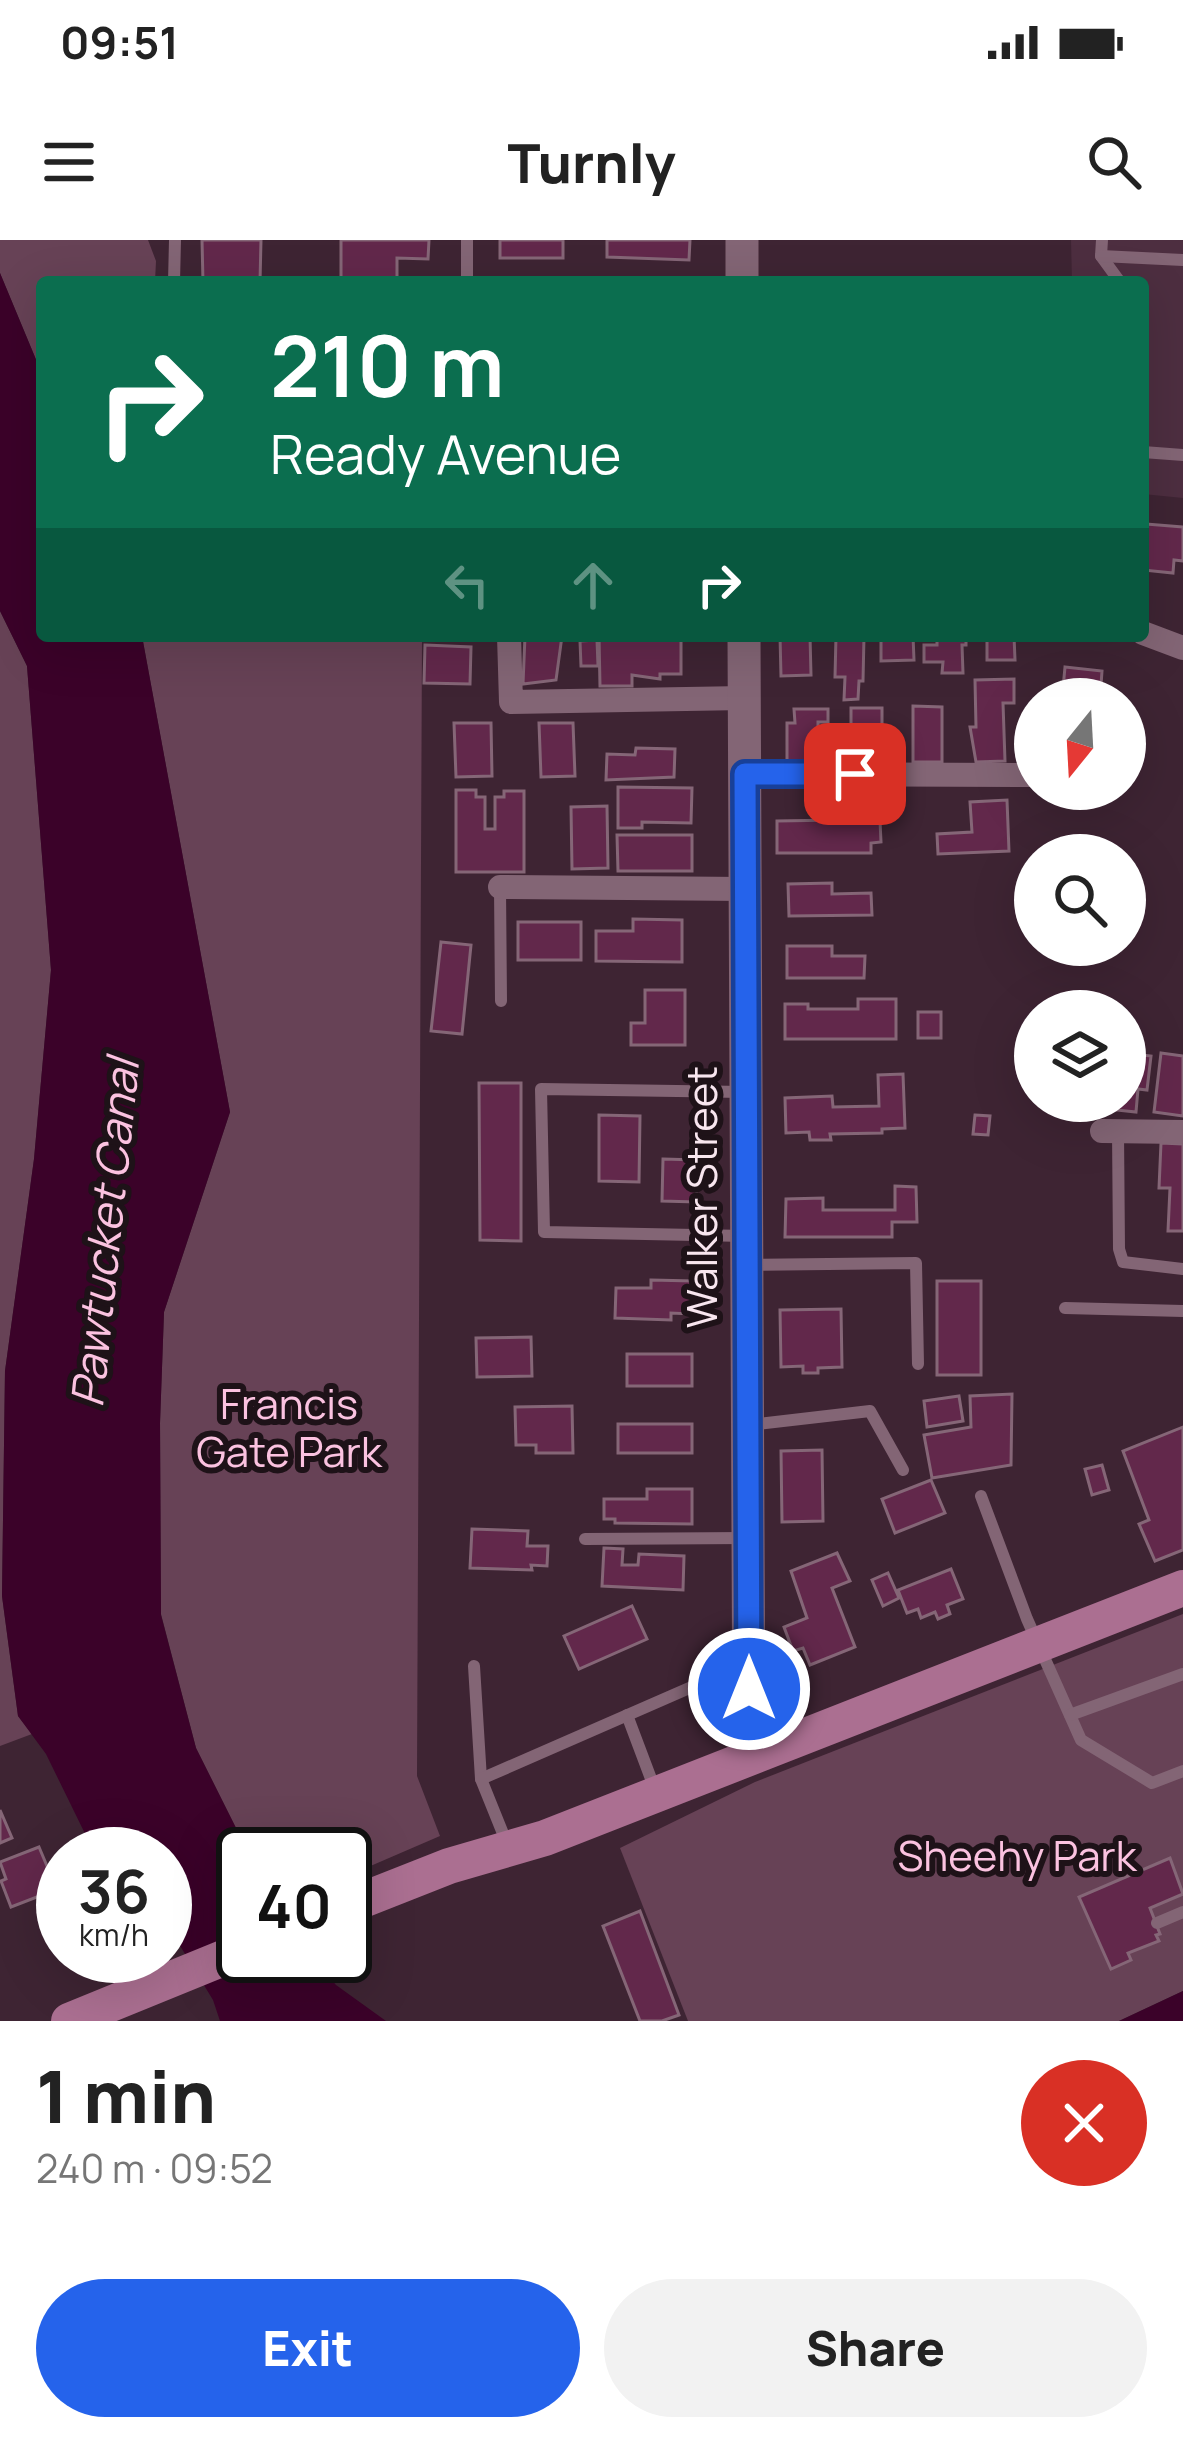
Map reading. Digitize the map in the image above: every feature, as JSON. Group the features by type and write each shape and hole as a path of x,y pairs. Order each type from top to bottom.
{"main road":[{"path":"372,1896 448,1866 509,1849 1183,1588"},
{"path":"69,2021 216,1962"}],"street":[{"path":"742,240 742,276"},
{"path":"1149,635 1183,648"},
{"path":"509,642 511,702 744,698"},
{"name":"Walker Street","path":"744,642 749,1757"},
{"path":"745,774 1014,775"},
{"path":"500,887 745,889"},
{"path":"1110,1131 1183,1132"}],"lane":[{"path":"174,276 175,240"},
{"path":"467,240 467,276"},
{"path":"1102,240 1101,256 1116,276"},
{"path":"1101,256 1183,260"},
{"path":"1149,452 1183,455"},
{"path":"500,887 501,1001"},
{"path":"746,1092 541,1089 544,1232 916,1263 918,1364"},
{"path":"1110,1131 1123,1262 1183,1269"},
{"path":"1065,1308 1183,1311"},
{"path":"748,1425 870,1411 904,1470"},
{"path":"980,1496 1081,1740 1152,1784 1182,1776"},
{"path":"585,1539 748,1538"},
{"path":"481,1779 749,1662"},
{"path":"475,1666 481,1779 509,1849"},
{"path":"1070,1715 1183,1675"},
{"path":"627,1715 656,1793"},
{"path":"1156,1923 1183,1912"}],"shaded area":[{"path":"1071,240 1183,240 1183,498 1149,495 1149,276 1072,276"}],"green space":[{"path":"0,240 148,240 156,261 155,276 36,276 36,360 0,273"},
{"path":"0,611 27,666 51,970 34,1159 5,1371 2,1596 18,1716 32,1734 0,1746"},
{"name":"Francis Gate Park","path":"143,642 422,642 417,1776 440,1836 372,1865 372,1827 236,1827 196,1748 161,1614 164,1312 230,1112"},
{"name":"Sheehy Park","path":"1183,1614 1183,1991 1119,2021 688,2021 620,1848 755,1782"}],"water":[{"name":"Pawtucket Canal","path":"0,273 36,360 36,642 143,642 230,1112 164,1312 160,1423 161,1615 196,1748 236,1827 216,1827 216,1983 334,1983 386,2021 220,2021 192,1965 192,1827 82,1827 46,1754 18,1716 2,1596 5,1371 34,1159 51,970 27,666 0,611"},
{"path":"1183,1991 1183,2021 1119,2021"}],"building":[{"path":"202,240 261,240 260,276 203,276"},
{"path":"341,240 429,240 428,259 397,258 397,276 341,276"},
{"path":"500,240 563,240 563,258 500,258"},
{"path":"607,240 690,240 689,260 607,257"},
{"path":"1149,524 1183,527 1183,561 1174,560 1173,573 1149,571"},
{"path":"525,642 561,642 556,680 523,684"},
{"path":"580,642 597,642 598,666 581,666"},
{"path":"599,642 681,642 681,674 660,674 660,679 632,675 632,686 600,686"},
{"path":"780,642 810,642 811,675 781,676"},
{"path":"836,642 864,642 858,699 844,700 845,677 835,677"},
{"path":"881,642 913,642 914,660 881,661"},
{"path":"966,642 962,645 963,673 942,673 943,662 924,662 924,645"},
{"path":"987,642 1014,642 1015,660 987,660"},
{"path":"425,645 471,647 470,684 424,683"},
{"path":"1065,667 1102,671 1102,678 1064,678"},
{"path":"1014,679 1014,703 1003,703 1005,761 976,762 970,727 976,727 975,680"},
{"path":"913,706 942,707 942,762 913,762"},
{"path":"851,708 882,708 882,763 851,762"},
{"path":"794,709 828,709 828,722 818,722 818,762 787,763 787,723 795,723"},
{"path":"454,723 491,723 492,776 456,777"},
{"path":"539,723 573,723 575,776 541,777"},
{"path":"636,748 675,749 674,777 606,780 607,754 635,755"},
{"path":"618,787 692,788 691,823 642,822 642,828 618,828"},
{"path":"456,790 476,790 476,797 485,797 485,829 495,829 495,797 504,797 504,791 524,791 524,872 456,872"},
{"path":"1007,800 1009,851 938,854 937,834 972,832 970,802"},
{"path":"607,806 608,868 572,869 571,807"},
{"path":"836,810 860,811 860,821 880,821 881,842 871,843 871,853 777,853 777,821 836,820"},
{"path":"617,835 692,835 692,871 618,871"},
{"path":"832,883 832,894 871,893 872,915 789,916 788,884"},
{"path":"633,919 682,920 682,962 596,961 596,931 633,931"},
{"path":"518,922 581,922 581,960 518,960"},
{"path":"441,942 471,945 462,1034 431,1031"},
{"path":"787,946 832,946 832,956 865,956 864,978 787,978"},
{"path":"645,990 685,990 685,1045 631,1045 631,1023 645,1023"},
{"path":"858,999 896,999 896,1039 785,1039 785,1004 858,1009"},
{"path":"918,1012 941,1012 941,1038 918,1038"},
{"path":"1161,1053 1183,1056 1183,1116 1154,1112"},
{"path":"1146,1055 1151,1056 1146,1090"},
{"path":"903,1074 905,1128 830,1134 831,1140 810,1140 809,1132 786,1133 785,1098 832,1096 833,1107 879,1106 878,1075"},
{"path":"479,1083 521,1083 521,1241 480,1240"},
{"path":"599,1115 640,1116 639,1182 599,1181"},
{"path":"975,1115 990,1116 988,1135 973,1134"},
{"path":"1161,1143 1183,1144 1183,1231 1168,1231 1170,1188 1159,1188"},
{"path":"663,1159 697,1160 696,1202 662,1201"},
{"path":"895,1186 916,1187 917,1222 892,1222 892,1237 785,1237 786,1199 823,1198 823,1210 895,1210"},
{"path":"651,1280 693,1281 692,1314 671,1313 671,1320 615,1318 616,1288 651,1288"},
{"path":"937,1281 981,1281 981,1375 937,1375"},
{"path":"841,1309 842,1367 803,1373 803,1366 781,1367 780,1310"},
{"path":"531,1337 532,1376 477,1377 476,1338"},
{"path":"627,1354 692,1354 692,1386 627,1386"},
{"path":"1012,1394 1011,1465 932,1478 924,1435 971,1427 970,1396"},
{"path":"959,1396 963,1421 927,1427 924,1401"},
{"path":"572,1406 573,1453 536,1453 536,1445 516,1445 515,1407"},
{"path":"618,1424 692,1424 692,1453 618,1453"},
{"path":"1183,1427 1183,1550 1155,1561 1139,1524 1149,1520 1123,1451"},
{"path":"822,1450 823,1521 782,1522 781,1451"},
{"path":"1102,1465 1109,1490 1092,1495 1085,1469"},
{"path":"931,1480 945,1513 895,1533 882,1499"},
{"path":"647,1489 692,1489 692,1524 604,1519 604,1499 647,1499"},
{"path":"472,1529 528,1531 527,1546 548,1546 547,1566 531,1565 532,1570 470,1568"},
{"path":"604,1548 623,1549 622,1565 638,1565 639,1554 684,1556 683,1590 602,1586"},
{"path":"837,1553 850,1581 832,1588 855,1647 810,1665 803,1648 793,1651 784,1627 807,1618 791,1571"},
{"path":"951,1569 963,1599 947,1605 950,1614 938,1619 935,1612 921,1618 918,1609 907,1613 898,1590"},
{"path":"888,1573 899,1598 883,1606 872,1580"},
{"path":"632,1606 647,1639 579,1669 564,1636"},
{"path":"0,1810 12,1838 0,1843"},
{"path":"36,1848 36,1897 11,1907 0,1862"},
{"path":"1170,1858 1183,1894 1150,1908 1159,1941 1128,1953 1131,1960 1111,1969 1079,1897"},
{"path":"640,1911 679,2015 662,2021 640,2021 603,1926"}],"route":[{"path":"749,1689 745,774 855,774"}]}
